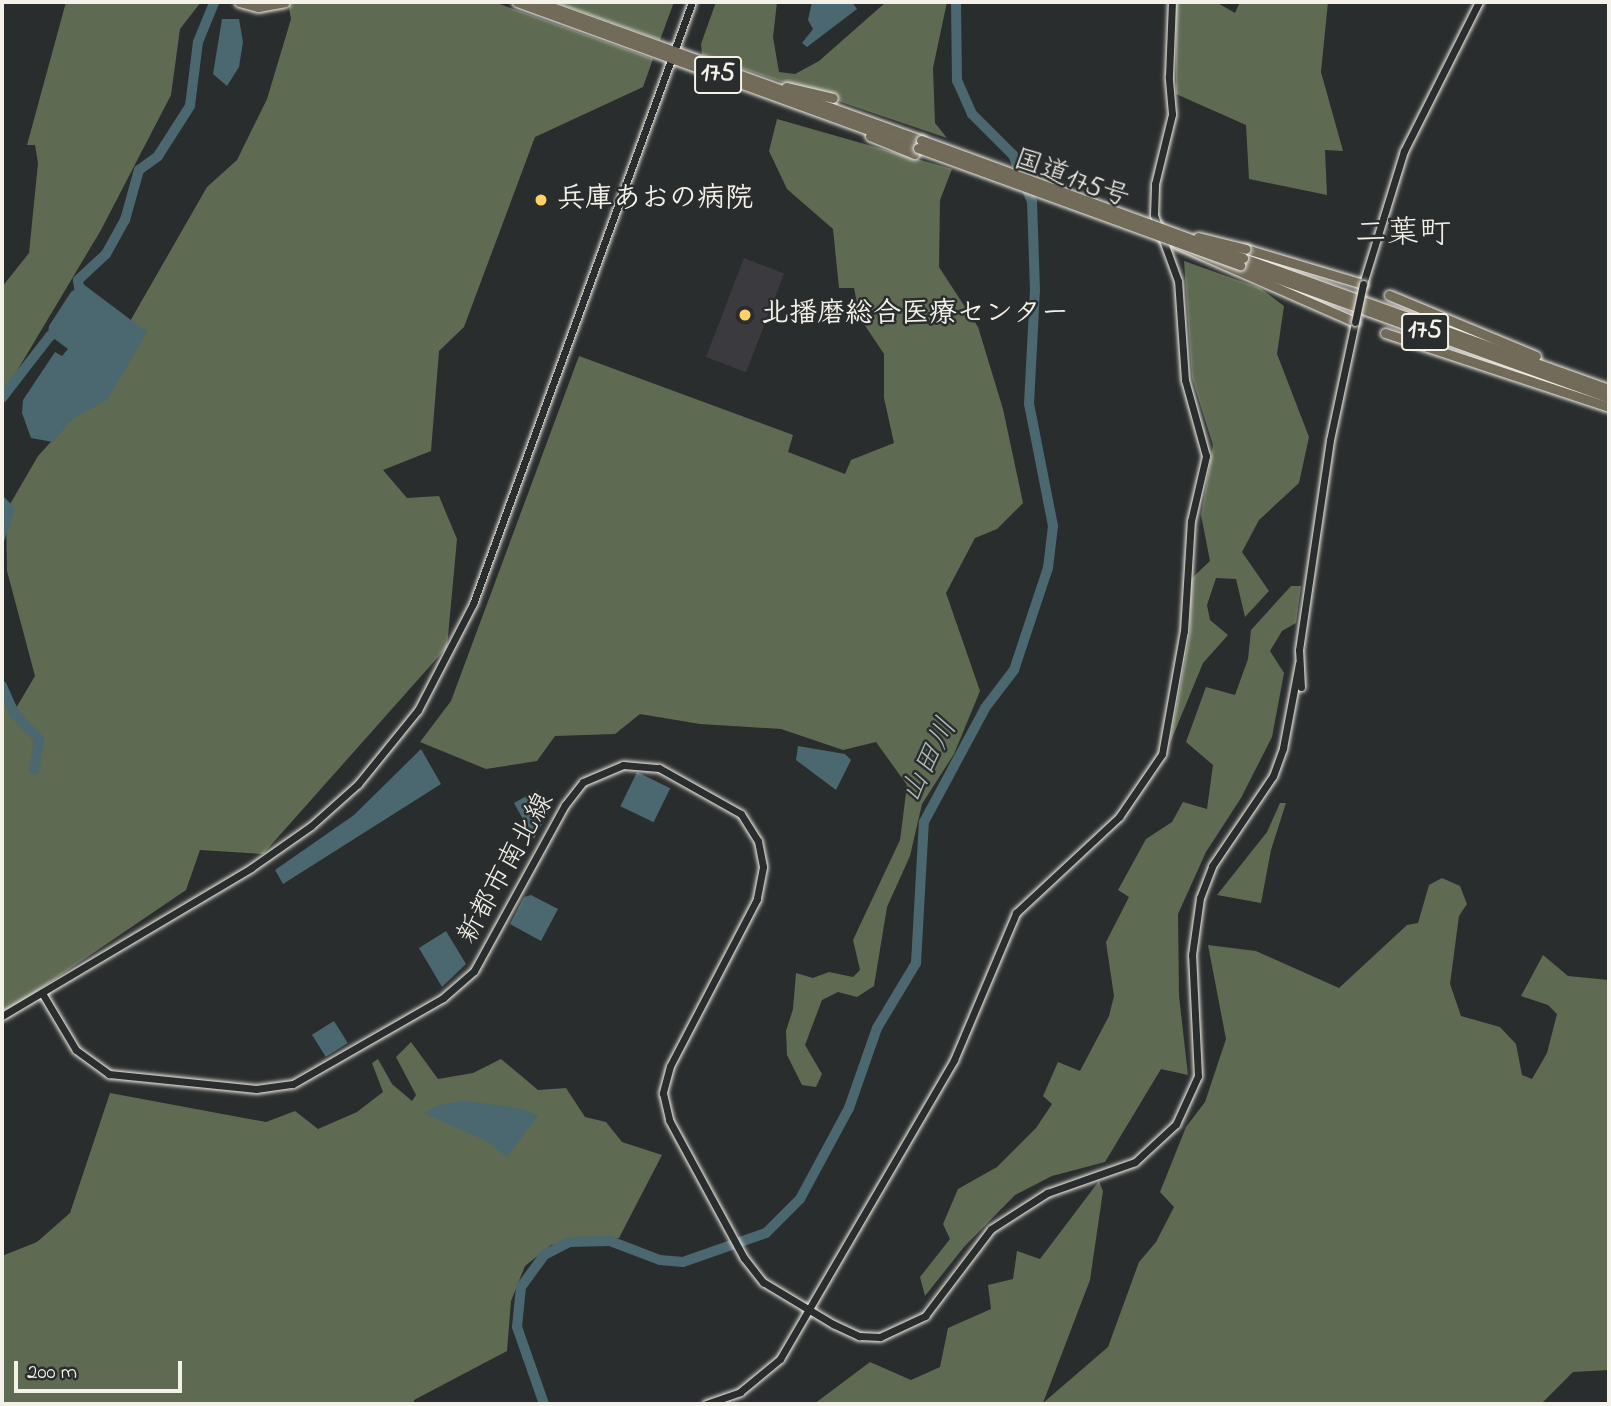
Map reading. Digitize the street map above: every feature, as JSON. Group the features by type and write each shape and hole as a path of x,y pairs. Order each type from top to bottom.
{"highway":[{"path":"239,2 258,7 285,2"},
{"name":"国道175号","path":"517,2 771,86 918,147 1132,219 1609,398"},
{"name":"国道175号","path":"538,2 837,118 1174,243 1242,261 1609,387"},
{"path":"771,86 833,98"},
{"path":"1242,261 1363,284"},
{"path":"1242,261 1355,322"},
{"path":"1389,295 1609,387"},
{"path":"1385,333 1609,407"}],"street":[{"path":"2,1016 251,868 311,826 358,784 418,710 473,604 692,2"},
{"path":"706,1404 740,1392 767,1374 809,1311 954,1060 1017,913 1119,817 1162,754 1184,631 1191,521 1206,456 1185,380 1178,281 1154,215 1155,184 1172,114 1168,76 1172,2"},
{"path":"1301,687 1299,663 1330,440 1363,284 1404,151 1479,2"},
{"name":"新都市南北線","path":"42,993 76,1050 109,1074 256,1089 293,1084 435,1003 474,971 565,805 583,782 624,765 659,768 732,806 754,831 762,854 757,899 670,1066 663,1093 669,1120 744,1258 772,1289 859,1336 880,1337 905,1329 940,1301 991,1229 1047,1193 1135,1162 1176,1124 1198,1076 1192,955 1200,898 1212,866 1273,776 1283,748 1299,663"}],"shaded area":[{"name":"北播磨総合医療センター","path":"744,258 784,273 746,372 706,357"}],"green space":[{"path":"66,2 201,2 180,29 171,95 101,230 2,396 2,287 29,253 38,163 35,145 27,145"},
{"path":"288,2 494,2 653,59 643,87 535,137 464,327 439,351 431,451 383,470 407,498 439,496 457,539 447,647 263,854 200,850 186,890 2,1015 2,700 16,708 35,676 7,571 6,511 38,456 78,412 207,187 237,160 267,99 291,19"},
{"path":"554,2 674,2 660,40"},
{"path":"716,2 777,2 773,37 779,72 795,74 819,61 886,2 947,2 933,68 935,123 947,138 702,55 701,44"},
{"path":"1176,2 1216,2 1235,13 1240,2 1328,2 1321,72 1343,151 1325,150 1327,195 1249,179 1246,125 1176,94"},
{"path":"777,119 952,169 940,200 939,267 978,327 1003,409 1023,503 997,529 975,538 946,593 980,691 954,754 922,804 910,856 887,907 874,986 857,997 838,992 822,1000 805,1045 822,1074 816,1087 802,1085 787,1055 786,1031 793,1009 796,973 813,978 829,972 853,977 860,970 853,940 900,840 907,785 876,742 843,750 781,729 700,724 640,714 615,734 555,736 537,761 486,769 420,742 451,701 579,356 793,435 788,452 845,474 851,460 894,443 884,398 884,354 860,318 854,288 839,288 833,229 787,189 769,151"},
{"path":"1184,261 1260,288 1284,306 1277,354 1309,437 1299,483 1259,520 1242,552 1269,591 1245,617 1236,579 1216,578 1207,605 1210,620 1228,635 1203,663 1170,743 1190,633 1191,579 1210,561 1201,515 1213,445 1192,378"},
{"path":"1291,586 1301,586 1296,623 1282,631 1270,651 1284,673 1272,737 1241,798 1206,852 1178,914 1179,996 1188,1075 1161,1069 1105,1162 1052,1176 1015,1195 964,1247 925,1296 920,1277 950,1239 943,1224 958,1189 997,1167 1036,1128 1052,1104 1043,1096 1058,1062 1080,1071 1109,1016 1114,996 1106,942 1129,897 1118,890 1146,839 1172,822 1183,802 1207,809 1213,765 1186,742 1206,687 1235,695 1248,659 1251,630"},
{"path":"1280,803 1286,803 1271,850 1261,903 1217,895 1267,832"},
{"path":"1442,878 1460,886 1467,904 1459,916 1450,984 1461,1016 1500,1027 1516,1044 1522,1075 1532,1079 1547,1053 1557,1014 1548,1005 1521,996 1543,955 1568,976 1609,980 1609,1370 1573,1372 1541,1404 814,1404 870,1362 911,1380 940,1367 948,1328 991,1309 988,1285 1013,1279 1017,1251 1040,1259 1099,1181 1103,1191 1090,1280 1043,1403 1108,1347 1139,1262 1156,1242 1174,1207 1160,1192 1186,1127 1205,1102 1226,1039 1208,945 1256,951 1339,988 1407,925 1418,923 1429,885"},
{"path":"411,1042 438,1079 473,1073 501,1059 538,1090 566,1088 585,1117 606,1122 622,1142 662,1155 619,1238 551,1245 525,1266 511,1301 507,1351 414,1400 414,1404 2,1404 2,1256 37,1242 70,1213 110,1093 266,1122 295,1111 318,1129 357,1112 383,1092 372,1063 378,1059 392,1084 412,1101 416,1095 396,1057"}],"water":[{"path":"812,2 852,2 857,9 807,47 802,43 813,29 808,20"},
{"path":"222,19 239,19 243,42 239,67 227,86 213,74"},
{"path":"83,284 147,332 107,400 72,419 53,442 31,438 22,413 23,400 55,352 62,356 68,349 48,334 49,326 71,292"},
{"path":"2,495 15,508 2,548"},
{"path":"798,746 845,754 851,760 836,790 796,760"},
{"path":"421,749 441,784 283,884 275,870 354,815"},
{"path":"637,772 670,788 654,822 620,806"},
{"path":"537,790 549,811 534,839 514,803"},
{"path":"531,895 558,909 541,941 510,924 524,897"},
{"path":"446,931 466,964 442,987 419,948"},
{"path":"334,1021 348,1043 326,1057 312,1035"},
{"path":"465,1101 524,1109 538,1116 507,1157 486,1141 424,1113 438,1105"}],"waterway":[{"name":"山田川","path":"544,1404 517,1327 521,1287 544,1255 570,1242 610,1241 660,1260 683,1262 766,1233 800,1199 849,1108 877,1028 916,963 924,822 985,708 1014,670 1048,568 1053,526 1029,404 1035,291 1032,202 1013,155 972,114 957,81 956,2"},
{"path":"81,300 78,280 106,254 125,220 139,170 158,156 190,106 198,42 214,3"},
{"path":"2,398 50,336 62,330"},
{"path":"2,686 14,713 39,740 34,770"}],"place":[{"name":"兵庫あおの病院","path":"541,200"},
{"name":"北播磨総合医療センター","path":"745,315"}],"district":[{"name":"二葉町","path":"1403,235"}]}
